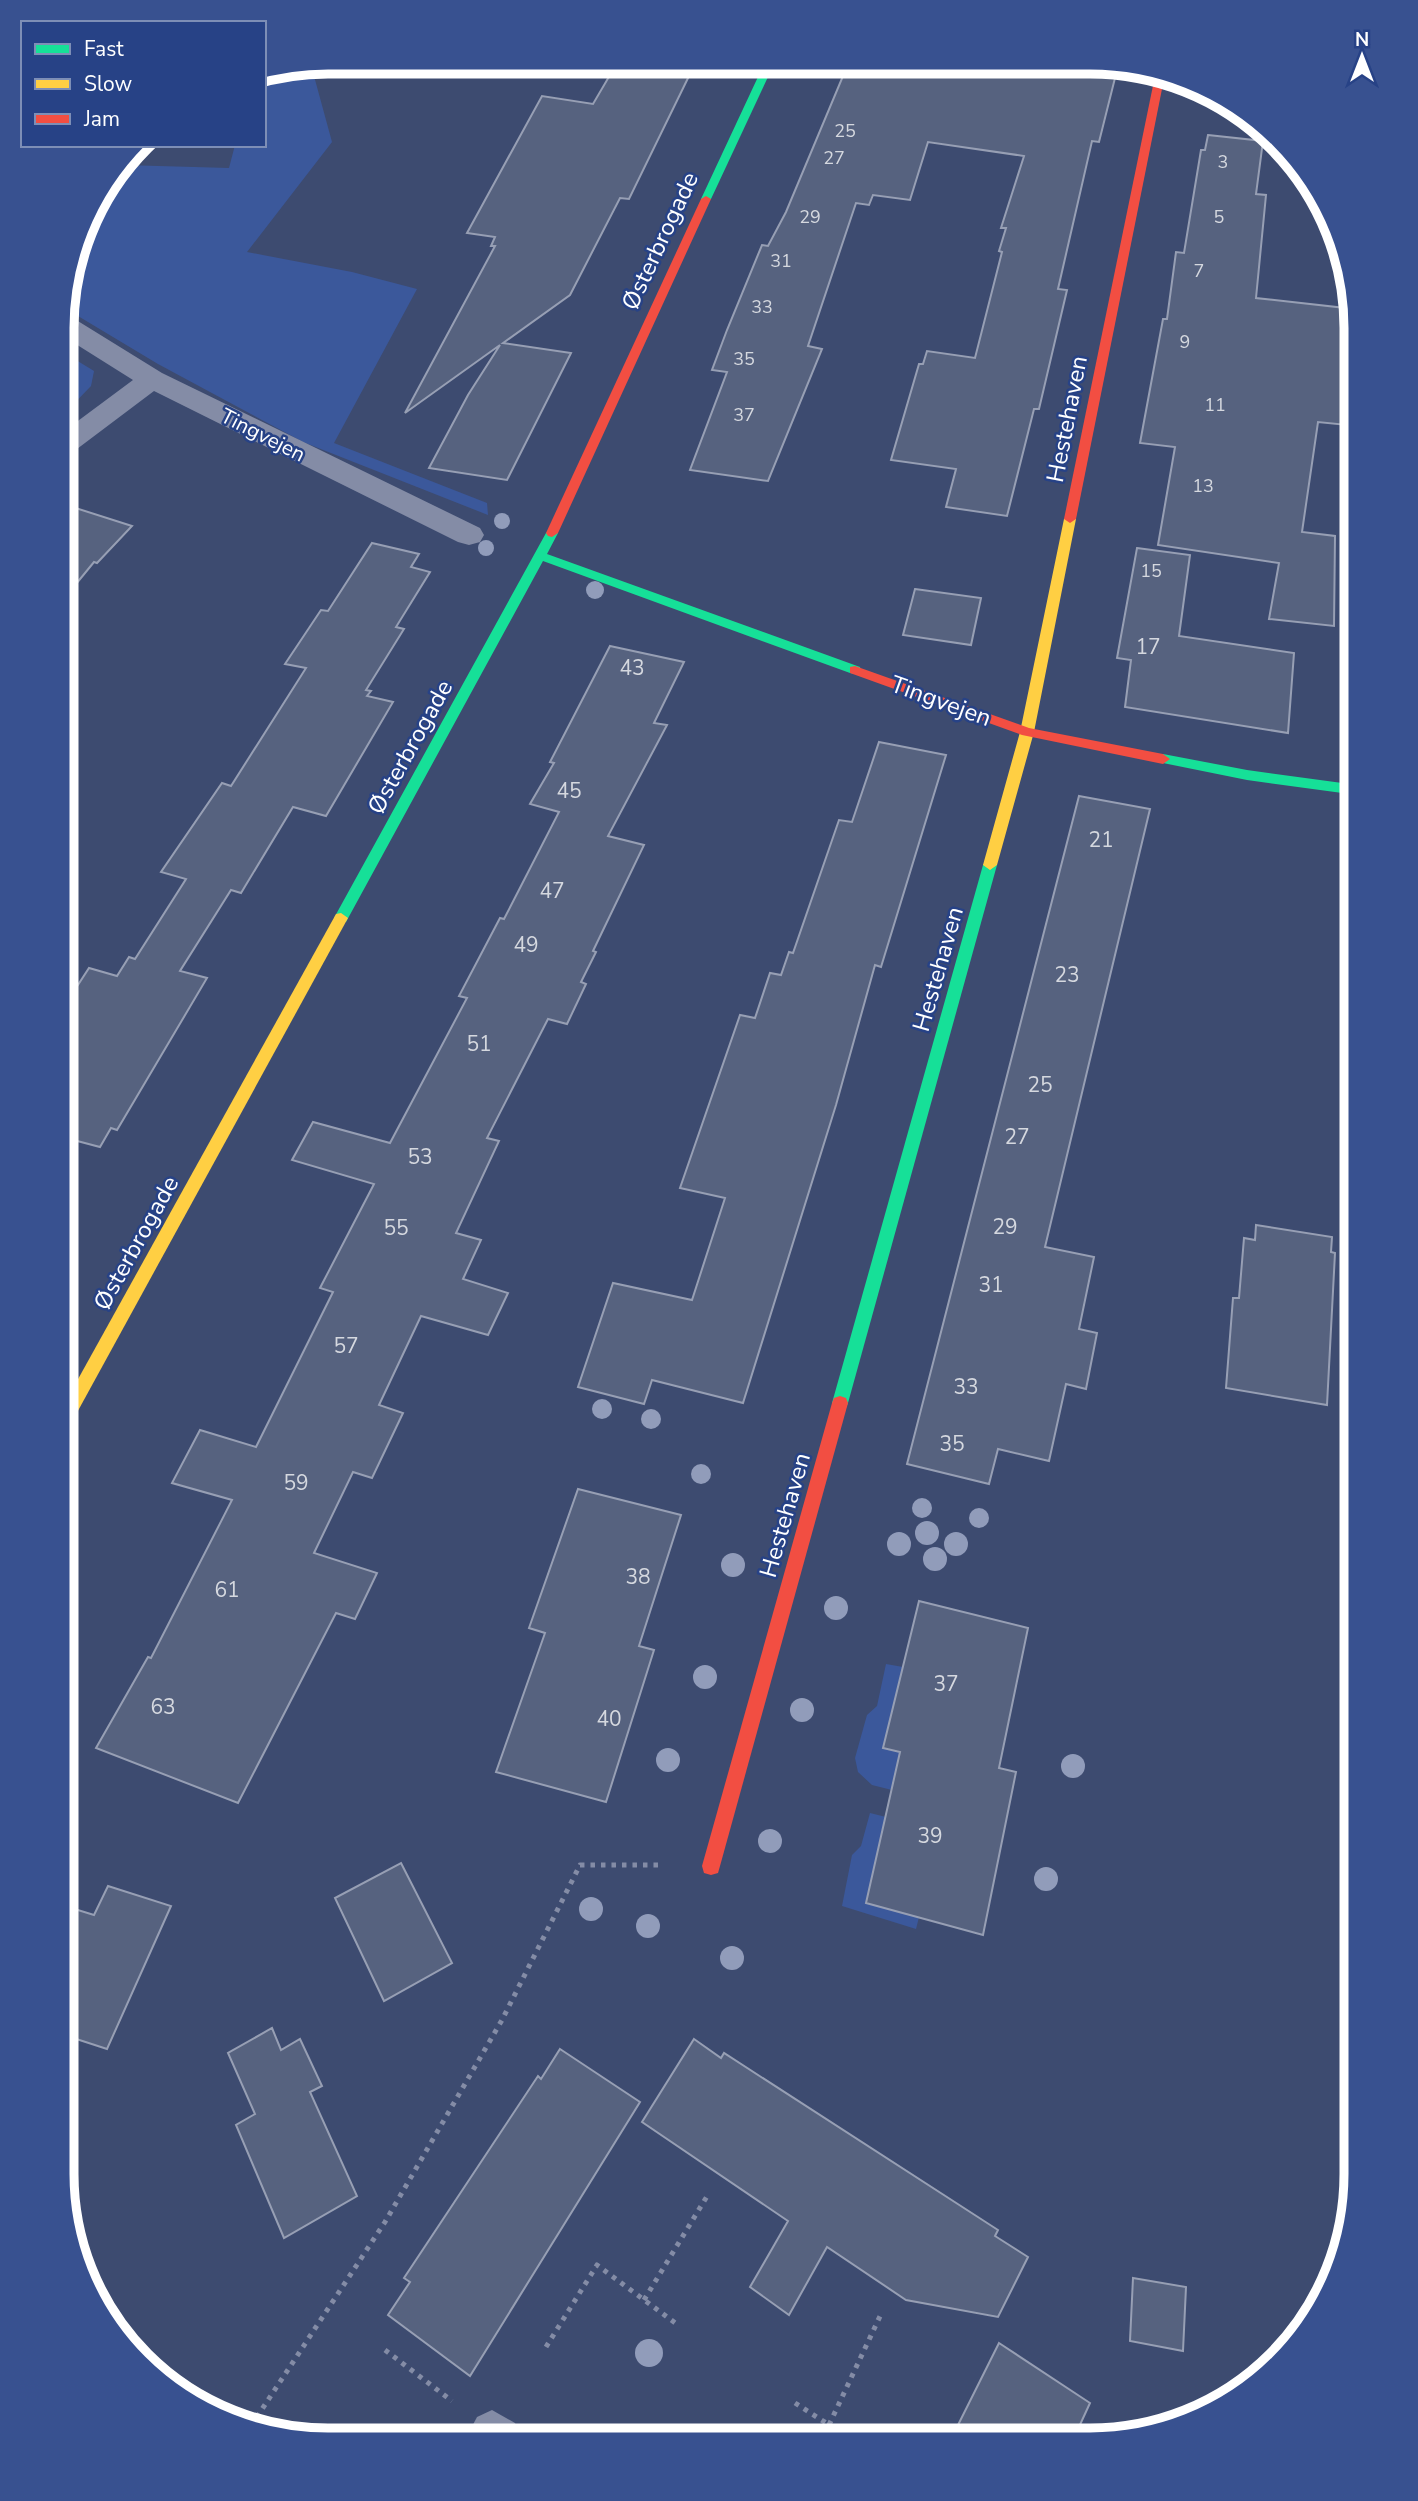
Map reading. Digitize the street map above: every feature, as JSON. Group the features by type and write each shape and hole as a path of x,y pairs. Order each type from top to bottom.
{"street":[{"name":"Østerbrogade","path":"74,1402 541,556 763,74"},
{"name":"Hestehaven","path":"711,1866 1027,732 1158,83"},
{"name":"Tingvejen","path":"74,330 152,379 469,535"},
{"path":"74,438 152,379"},
{"name":"Tingvejen","path":"541,556 1027,732 1247,775 1344,788"}],"path":[{"path":"257,2417 385,2222 502,2020 580,1865 711,1866"},
{"path":"644,2300 709,2193"},
{"path":"546,2347 597,2265 678,2325"},
{"path":"829,2425 882,2312"},
{"path":"385,2350 482,2427"},
{"path":"795,2403 832,2427"}],"shaded area":[{"path":"313,74 332,142 247,252 352,272 417,289 334,443 487,503 488,515 303,442 158,364 74,314 78,278 93,230 116,186 133,165 229,168 234,147 266,147 266,81"},
{"path":"74,359 94,371 91,386 74,404"},
{"path":"886,1664 903,1667 883,1748 901,1752 892,1790 872,1785 858,1772 855,1758 867,1715 877,1706"},
{"path":"870,1813 886,1817 866,1903 919,1917 916,1929 842,1906 852,1855 861,1846"}],"building":[{"path":"611,74 690,74 629,199 620,198 570,295 503,343 571,353 507,480 429,468 468,395 500,345 405,413 495,246 491,246 495,237 467,233 542,96 593,104"},
{"path":"844,74 1116,75 1099,142 1092,141 1058,289 1067,290 1039,409 1034,409 1007,516 946,507 956,469 891,460 919,364 923,364 927,351 975,358 1002,252 999,251 1006,228 1001,228 1024,156 928,142 910,200 873,195 869,205 856,203 808,346 822,349 768,481 690,470 727,372 712,370 762,245 768,246 786,212"},
{"path":"1208,135 1263,142 1256,194 1266,195 1256,298 1344,308 1344,425 1318,422 1302,532 1335,536 1334,626 1269,619 1279,563 1158,545 1175,447 1140,443 1163,319 1167,319 1176,252 1184,253 1201,150 1205,150"},
{"path":"74,508 132,526 97,563 94,562 74,587"},
{"path":"372,543 419,554 411,567 430,572 396,627 404,629 366,690 371,691 367,696 393,702 326,816 293,807 241,893 231,890 180,971 207,978 117,1130 111,1128 100,1147 74,1140 74,991 89,968 117,976 129,957 135,959 186,879 161,872 222,783 231,786 306,668 285,664 321,610 328,611"},
{"path":"1137,548 1190,555 1179,636 1294,653 1288,733 1125,707 1131,660 1117,658"},
{"path":"915,589 981,598 971,645 903,635"},
{"path":"610,646 684,662 654,723 667,725 608,836 644,845 593,951 596,952 581,982 586,984 567,1024 548,1019 487,1138 499,1141 456,1233 481,1240 463,1279 508,1293 488,1335 421,1316 379,1405 403,1413 372,1478 353,1472 314,1553 377,1573 355,1619 336,1613 238,1803 96,1748 148,1657 151,1658 232,1500 172,1483 200,1430 256,1447 333,1292 320,1288 374,1184 292,1160 313,1122 390,1143 467,998 459,996 500,918 504,919 559,812 530,804 554,763 550,762"},
{"path":"879,742 946,755 881,967 875,965 836,1105 743,1403 652,1380 644,1404 578,1387 613,1283 692,1300 725,1198 680,1188 740,1015 755,1018 770,973 781,975 789,952 793,953 839,820 852,822"},
{"path":"1079,796 1150,809 1045,1247 1094,1257 1079,1329 1097,1333 1086,1389 1066,1384 1049,1461 998,1449 989,1484 907,1464"},
{"path":"1256,1225 1332,1237 1331,1252 1335,1253 1327,1405 1226,1388 1233,1298 1239,1298 1244,1238 1255,1240"},
{"path":"578,1489 681,1515 639,1646 654,1650 606,1802 496,1772 545,1633 529,1628"},
{"path":"919,1601 1028,1628 999,1768 1016,1772 983,1935 866,1903 900,1752 883,1748"},
{"path":"401,1863 452,1963 384,2001 335,1898"},
{"path":"108,1886 171,1906 107,2049 74,2038 74,1909 94,1915"},
{"path":"272,2028 281,2050 300,2039 322,2086 310,2092 357,2196 284,2238 236,2125 255,2114 228,2053"},
{"path":"694,2039 721,2058 724,2053 998,2230 995,2236 1028,2257 998,2317 906,2300 827,2247 789,2315 750,2287 788,2221 642,2122"},
{"path":"560,2049 640,2102 470,2376 388,2315 410,2282 404,2278 538,2076 541,2079"},
{"path":"1133,2278 1186,2287 1183,2351 1130,2341"},
{"path":"999,2343 1090,2403 1079,2427 957,2427"}],"traffic: fast":[{"path":"706,199 764,74"},
{"path":"341,918 552,533"},
{"path":"541,556 855,670"},
{"path":"1163,759 1247,775 1344,788"},
{"path":"840,1403 990,865"}],"traffic: slow":[{"path":"990,865 1027,732 1070,519"},
{"path":"74,1402 341,918"}],"traffic: jam":[{"path":"1070,519 1158,83"},
{"path":"552,533 706,199"},
{"path":"855,670 1027,732 1163,759"},
{"path":"711,1866 840,1403"}]}
